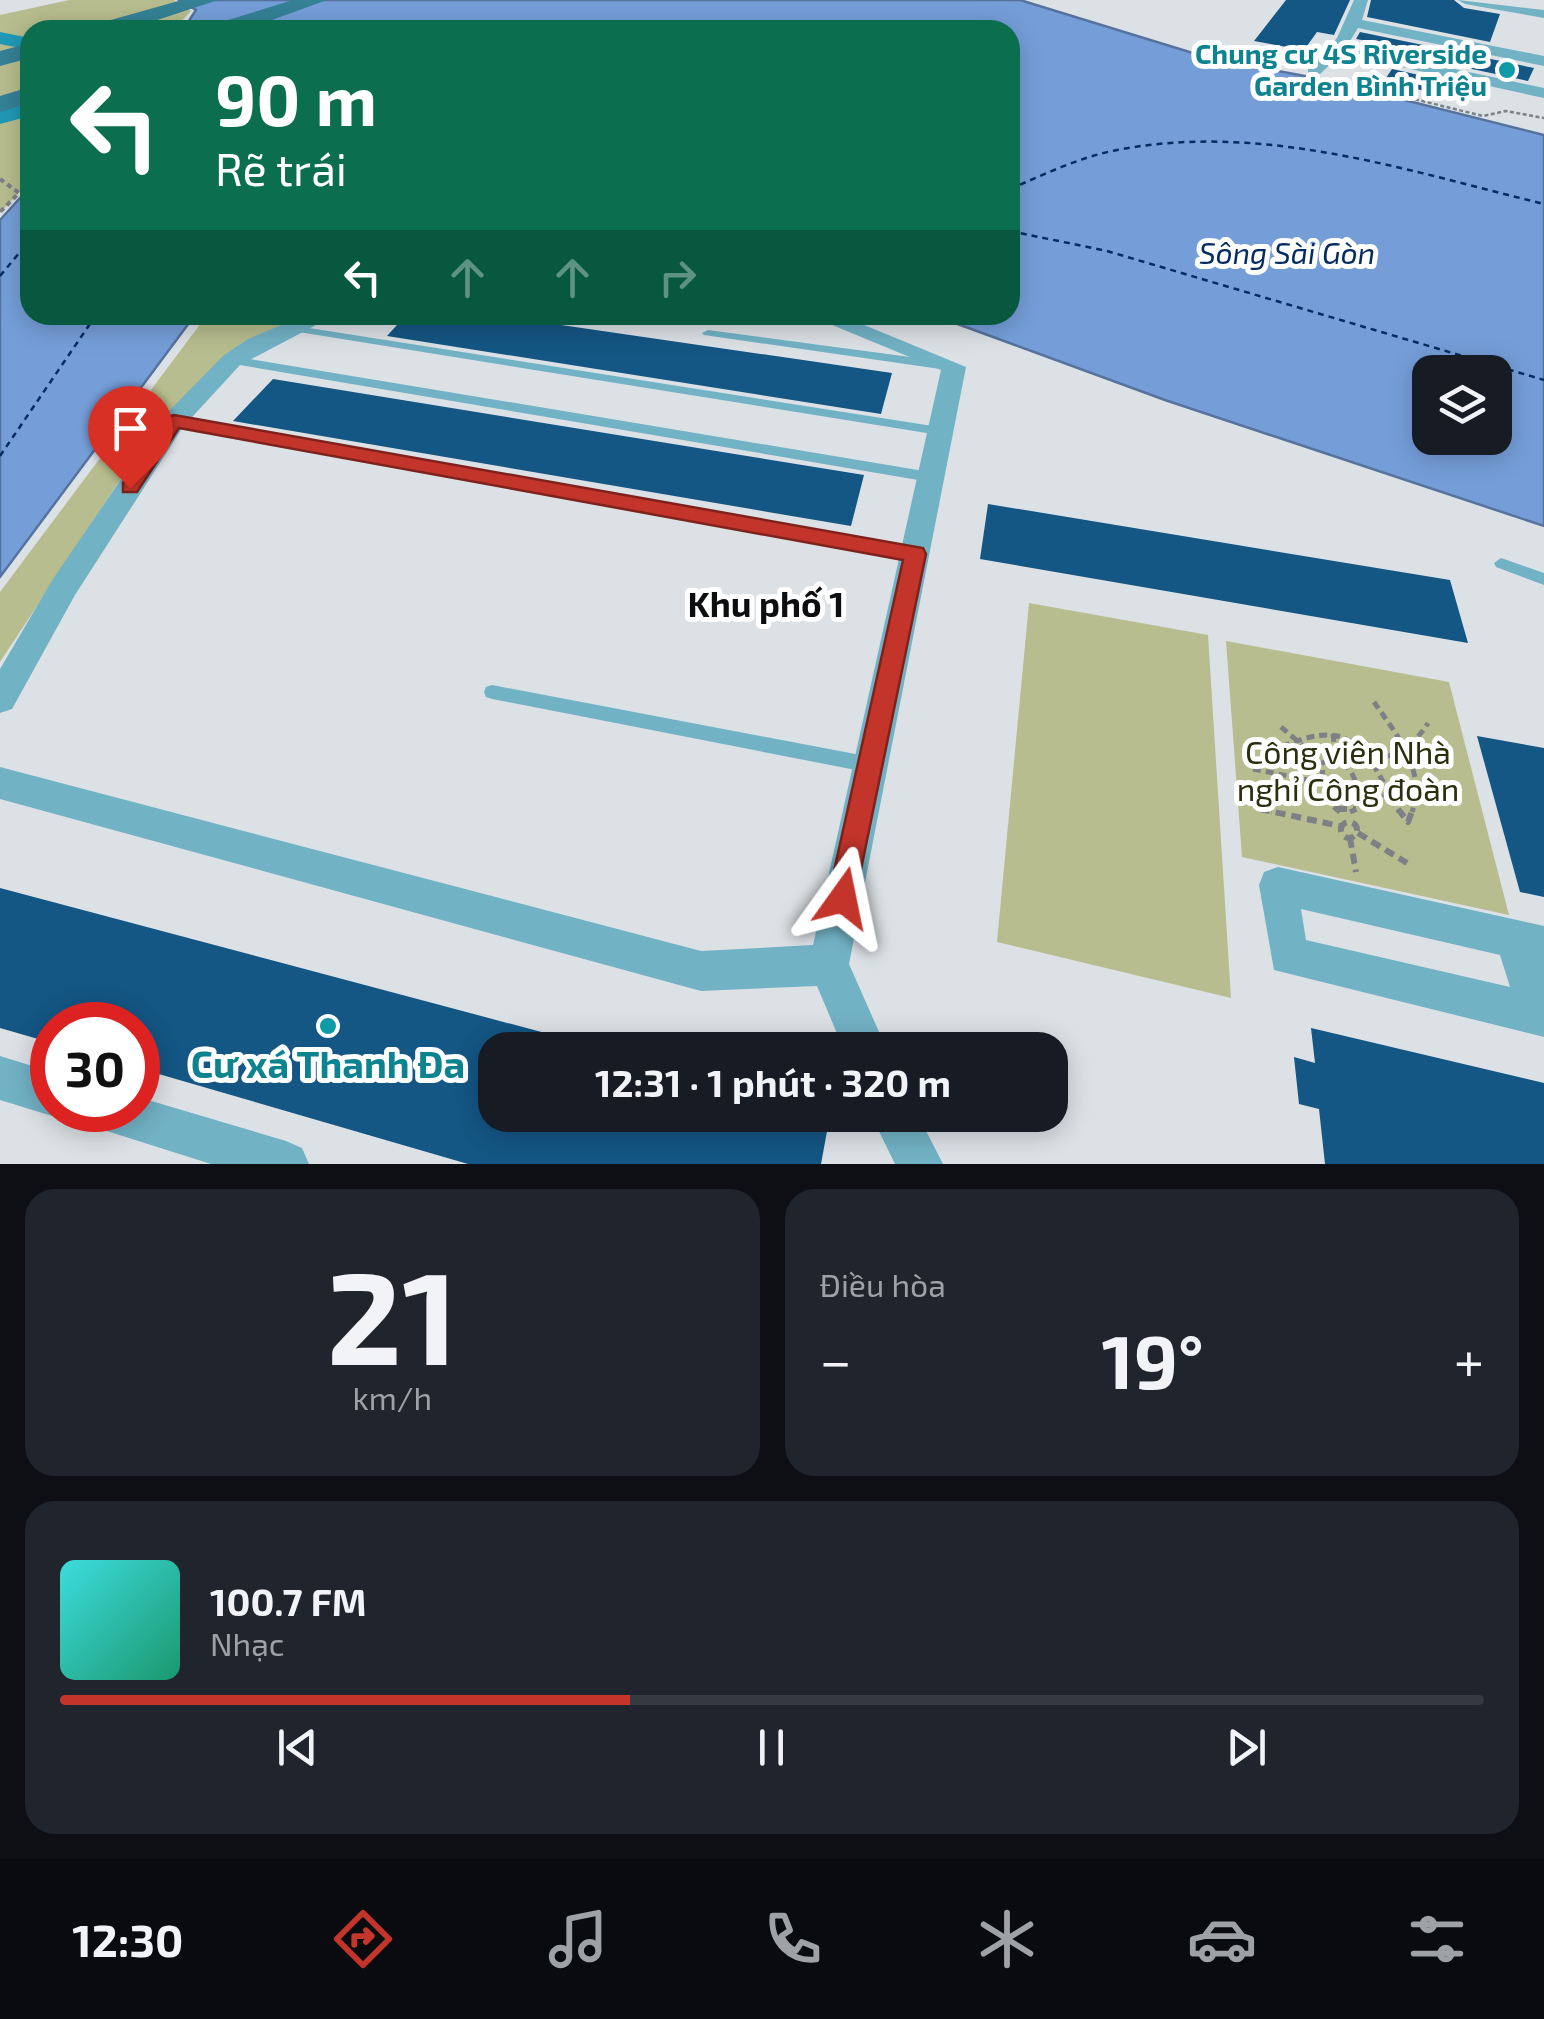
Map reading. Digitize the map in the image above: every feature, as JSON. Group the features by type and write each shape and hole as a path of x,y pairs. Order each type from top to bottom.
{"main road":[{"path":"136,20 206,0"},
{"path":"252,20 316,0"},
{"path":"267,20 330,0"}],"street":[{"path":"1318,74 1356,23 1361,0"},
{"path":"1465,0 1544,14"},
{"path":"1356,23 1544,62"},
{"path":"1340,49 1544,93"},
{"path":"0,700 64,586 174,421 232,360 298,325"},
{"path":"845,325 954,367 829,965 858,1032"},
{"path":"0,783 702,971 829,965"},
{"path":"1278,885 1530,943 1542,1016 1288,956 1278,885"},
{"path":"0,1078 30,1087"},
{"path":"160,1126 286,1164"},
{"path":"895,1135 920,1164"}],"lane":[{"path":"290,328 939,431"},
{"path":"708,333 954,367"},
{"path":"232,360 930,476"},
{"path":"174,421 915,554"},
{"path":"1501,563 1544,579"},
{"path":"492,692 870,765"}],"path":[{"path":"1318,74 1483,116 1506,110 1544,118"},
{"path":"0,179 19,192 0,212"},
{"path":"1270,752 1295,739 1332,734 1382,771 1391,796 1408,822 1416,801 1415,764 1374,702"},
{"path":"1281,727 1295,739 1347,763 1371,761 1406,748 1428,724"},
{"path":"1332,734 1333,758"},
{"path":"1333,758 1322,763 1324,783 1331,806 1346,812 1359,808 1347,763"},
{"path":"1253,769 1324,783"},
{"path":"1357,789 1416,801"},
{"path":"1259,809 1344,824 1407,864"},
{"path":"1346,812 1344,824 1350,838 1358,833"}],"green space":[{"path":"69,0 174,0 191,11 182,20 20,20 20,37 0,34 0,15"},
{"path":"0,43 20,48 20,106 0,112"},
{"path":"20,114 20,192 0,213 0,120"},
{"path":"200,325 286,325 225,357 146,441 0,662 0,592"},
{"path":"1029,603 1208,635 1231,998 997,942"},
{"name":"Công viên Nhà nghỉ Công đoàn","path":"1226,641 1449,682 1509,915 1242,857"}],"water":[{"name":"Sông Sài Gòn","path":"179,0 1020,0 1209,58 1321,79 1544,135 1544,526 1165,400 960,325 1020,325 1020,20 190,20 196,10"},
{"path":"20,198 20,325 188,325 0,577 0,220"}],"building":[{"path":"1286,0 1350,0 1334,35 1317,32 1304,50 1254,41"},
{"path":"1371,0 1454,0 1464,8 1500,14 1490,42 1367,17"},
{"path":"1360,32 1534,68 1528,81 1364,46 1367,41 1356,39"},
{"path":"1392,69 1446,81 1437,94 1396,84 1398,81 1386,78"},
{"path":"397,325 562,325 892,373 881,414 387,336"},
{"path":"273,379 864,475 851,526 233,421"},
{"path":"988,504 1450,580 1468,643 980,559"},
{"path":"1477,736 1544,748 1544,897 1520,892"},
{"name":"Cư xá Thanh Đa","path":"0,888 541,1032 478,1032 478,1132 827,1132 821,1164 468,1164 160,1074 160,1002 30,1002 30,1037 0,1028"},
{"path":"1311,1028 1544,1083 1544,1164 1325,1164 1319,1109 1299,1104 1294,1057 1315,1063"}],"ferry route":[{"path":"1020,185 1076,161 1117,150 1225,142 1333,154 1544,204"},
{"path":"1020,233 1107,251 1544,380"},
{"path":"0,276 20,252"},
{"path":"0,456 89,325"}],"place":[{"name":"Chung cư 4S Riverside Garden Bình Triệu","path":"1507,70"},
{"name":"Cư xá Thanh Đa","path":"328,1026"}],"district":[{"name":"Khu phố 1","path":"766,605"}],"route":[{"path":"130,488 174,421 915,554 843,898"}]}
